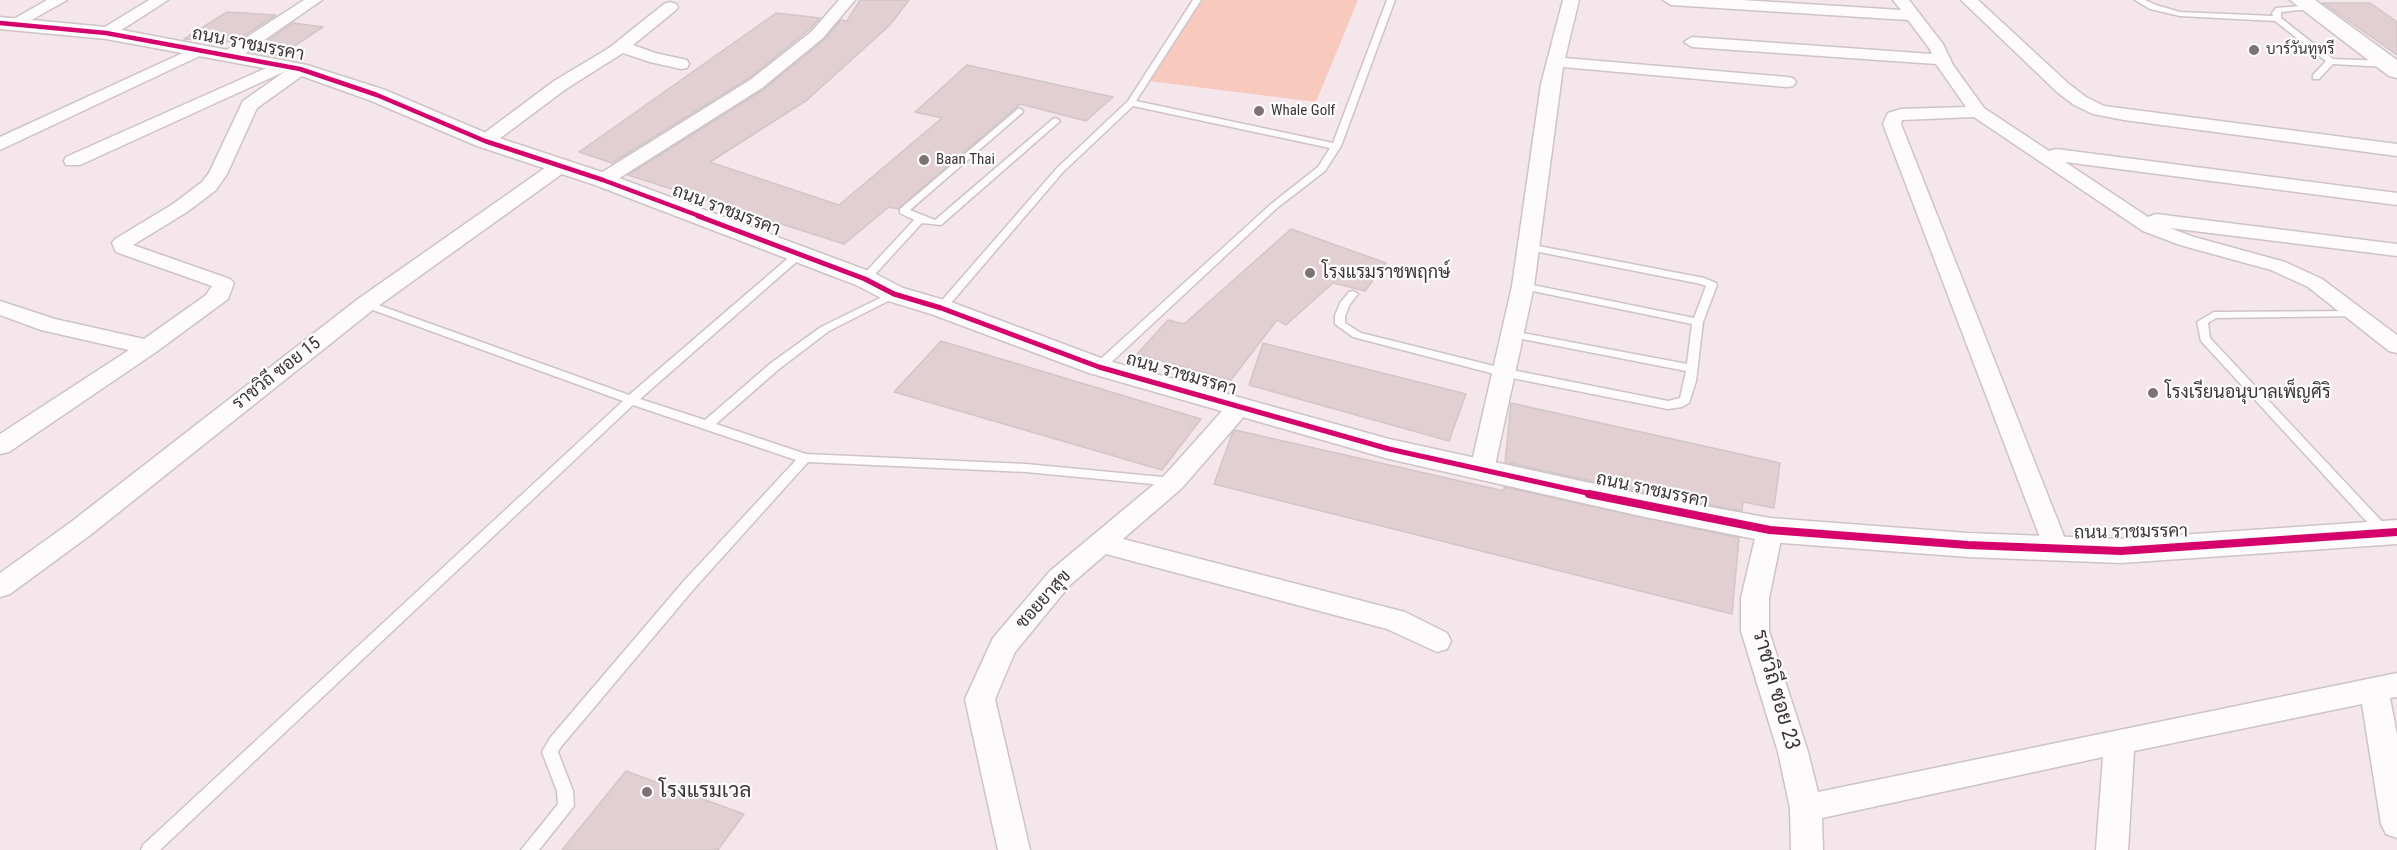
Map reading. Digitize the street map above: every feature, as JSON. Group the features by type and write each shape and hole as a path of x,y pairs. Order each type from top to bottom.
{"main road":[{"path":"2305,3 2392,67"}],"street":[{"path":"7,23 58,0"},
{"path":"106,33 160,0"},
{"path":"306,0 314,0"},
{"path":"231,54 314,0"},
{"path":"603,180 756,84 817,35 847,0"},
{"path":"1482,470 1523,286 1550,84 1571,0"},
{"path":"1671,0 1913,16"},
{"path":"1900,0 1937,47 1978,112 2047,153 2150,228 2187,241 2278,266 2315,283 2397,346"},
{"path":"1969,0 2062,88 2080,101 2099,110 2397,150"},
{"path":"484,141 560,85 595,65 670,7"},
{"name":"ถนน ราชมรรคา","path":"7,23 106,33 231,54 292,67 377,95 484,141 603,180 865,279 894,294 941,308 1099,367 1389,449 1645,506 1770,530 1968,545 2121,552 2390,532"},
{"path":"1692,42 1944,60"},
{"path":"621,46 650,57 681,64"},
{"path":"0,144 200,50"},
{"path":"1557,62 1787,82"},
{"path":"73,161 292,67"},
{"path":"0,446 148,347 220,294 224,288 223,283 130,251 123,248 122,243 180,208 209,186 218,174 249,105 292,67"},
{"path":"1978,112 1901,114 1894,117 1892,124 2056,549"},
{"path":"2047,153 2397,199"},
{"name":"ราชวิถี ซอย 15","path":"0,587 80,529 366,304 559,167"},
{"path":"2153,219 2397,250"},
{"path":"0,308 49,325 148,347"},
{"name":"ซอยยาสุข","path":"1014,850 980,699 1003,646 1060,578 1173,482 1239,407"},
{"name":"ราชวิถี ซอย 23","path":"1770,530 1755,598 1755,630 1793,752 1806,808 1807,850"},
{"path":"1101,543 1395,620 1437,641"},
{"path":"1806,808 2385,687 2397,824"},
{"path":"2112,850 2119,741"}],"lane":[{"path":"941,308 1060,170 1131,104 1197,0"},
{"path":"1099,367 1274,206 1322,169 1336,146 1391,0"},
{"path":"2139,0 2153,7 2180,14 2277,19 2331,61 2392,67"},
{"path":"2277,19 2276,13 2279,10 2305,3"},
{"path":"2316,77 2331,61"},
{"path":"1131,104 1336,146"},
{"path":"1019,111 903,211 920,219 938,223 1056,121"},
{"path":"865,279 920,219"},
{"path":"1353,294 1340,316 1340,324 1357,335 1502,372 1668,405 1678,404 1685,400 1692,369 1698,322 1712,285 1704,281 1528,247"},
{"path":"149,850 631,400 798,255"},
{"path":"1523,286 1698,322"},
{"path":"706,426 775,366 825,329 894,294"},
{"path":"366,304 631,400 805,458 1026,468 1173,482"},
{"path":"2355,314 2214,315 2202,322 2205,339 2390,532"},
{"path":"1512,334 1692,369"},
{"path":"529,850 566,806 566,791 550,752 555,743 688,586 805,458"}],"shaded area":[{"path":"1201,0 1358,0 1316,102 1149,81"}],"building":[{"path":"860,0 909,0 890,25 807,100 710,162 839,205 942,118 915,112 967,65 1113,97 1086,121 1020,104 898,209 889,207 844,244 628,175 763,90 824,40 841,20 847,21"},
{"path":"2323,3 2370,3 2397,22 2397,55"},
{"path":"227,12 276,15 234,42 184,39"},
{"path":"776,13 820,18 809,30 749,78 612,163 579,152"},
{"path":"293,23 323,27 279,56 251,52"},
{"name":"โรงแรมราชพฤกษ์","path":"1291,229 1386,263 1365,291 1333,283 1286,325 1277,320 1231,380 1137,354 1168,320 1184,324"},
{"path":"941,341 1201,419 1162,470 894,392"},
{"path":"1263,343 1466,394 1449,441 1249,385"},
{"path":"1511,403 1780,463 1774,508 1743,502 1742,511 1645,493 1505,462"},
{"path":"1235,430 1504,491 1504,487 1739,538 1732,614 1214,484"},
{"name":"โรงแรมเวล","path":"626,771 744,814 718,850 562,850"}],"cycle path":[{"path":"0,23 106,33 300,69 377,95 485,141 603,180 865,279 894,294 941,308 1099,367 1389,449 1645,506 1770,530 1968,545 2121,551 2397,532"}],"place":[{"name":"บาร์วันทูทรี","path":"2254,50"},
{"name":"Whale Golf","path":"1259,111"},
{"name":"Baan Thai","path":"924,160"},
{"name":"โรงแรมราชพฤกษ์","path":"1310,273"},
{"name":"โรงเรียนอนุบาลเพ็ญศิริ","path":"2153,393"},
{"name":"โรงแรมเวล","path":"647,792"}]}
